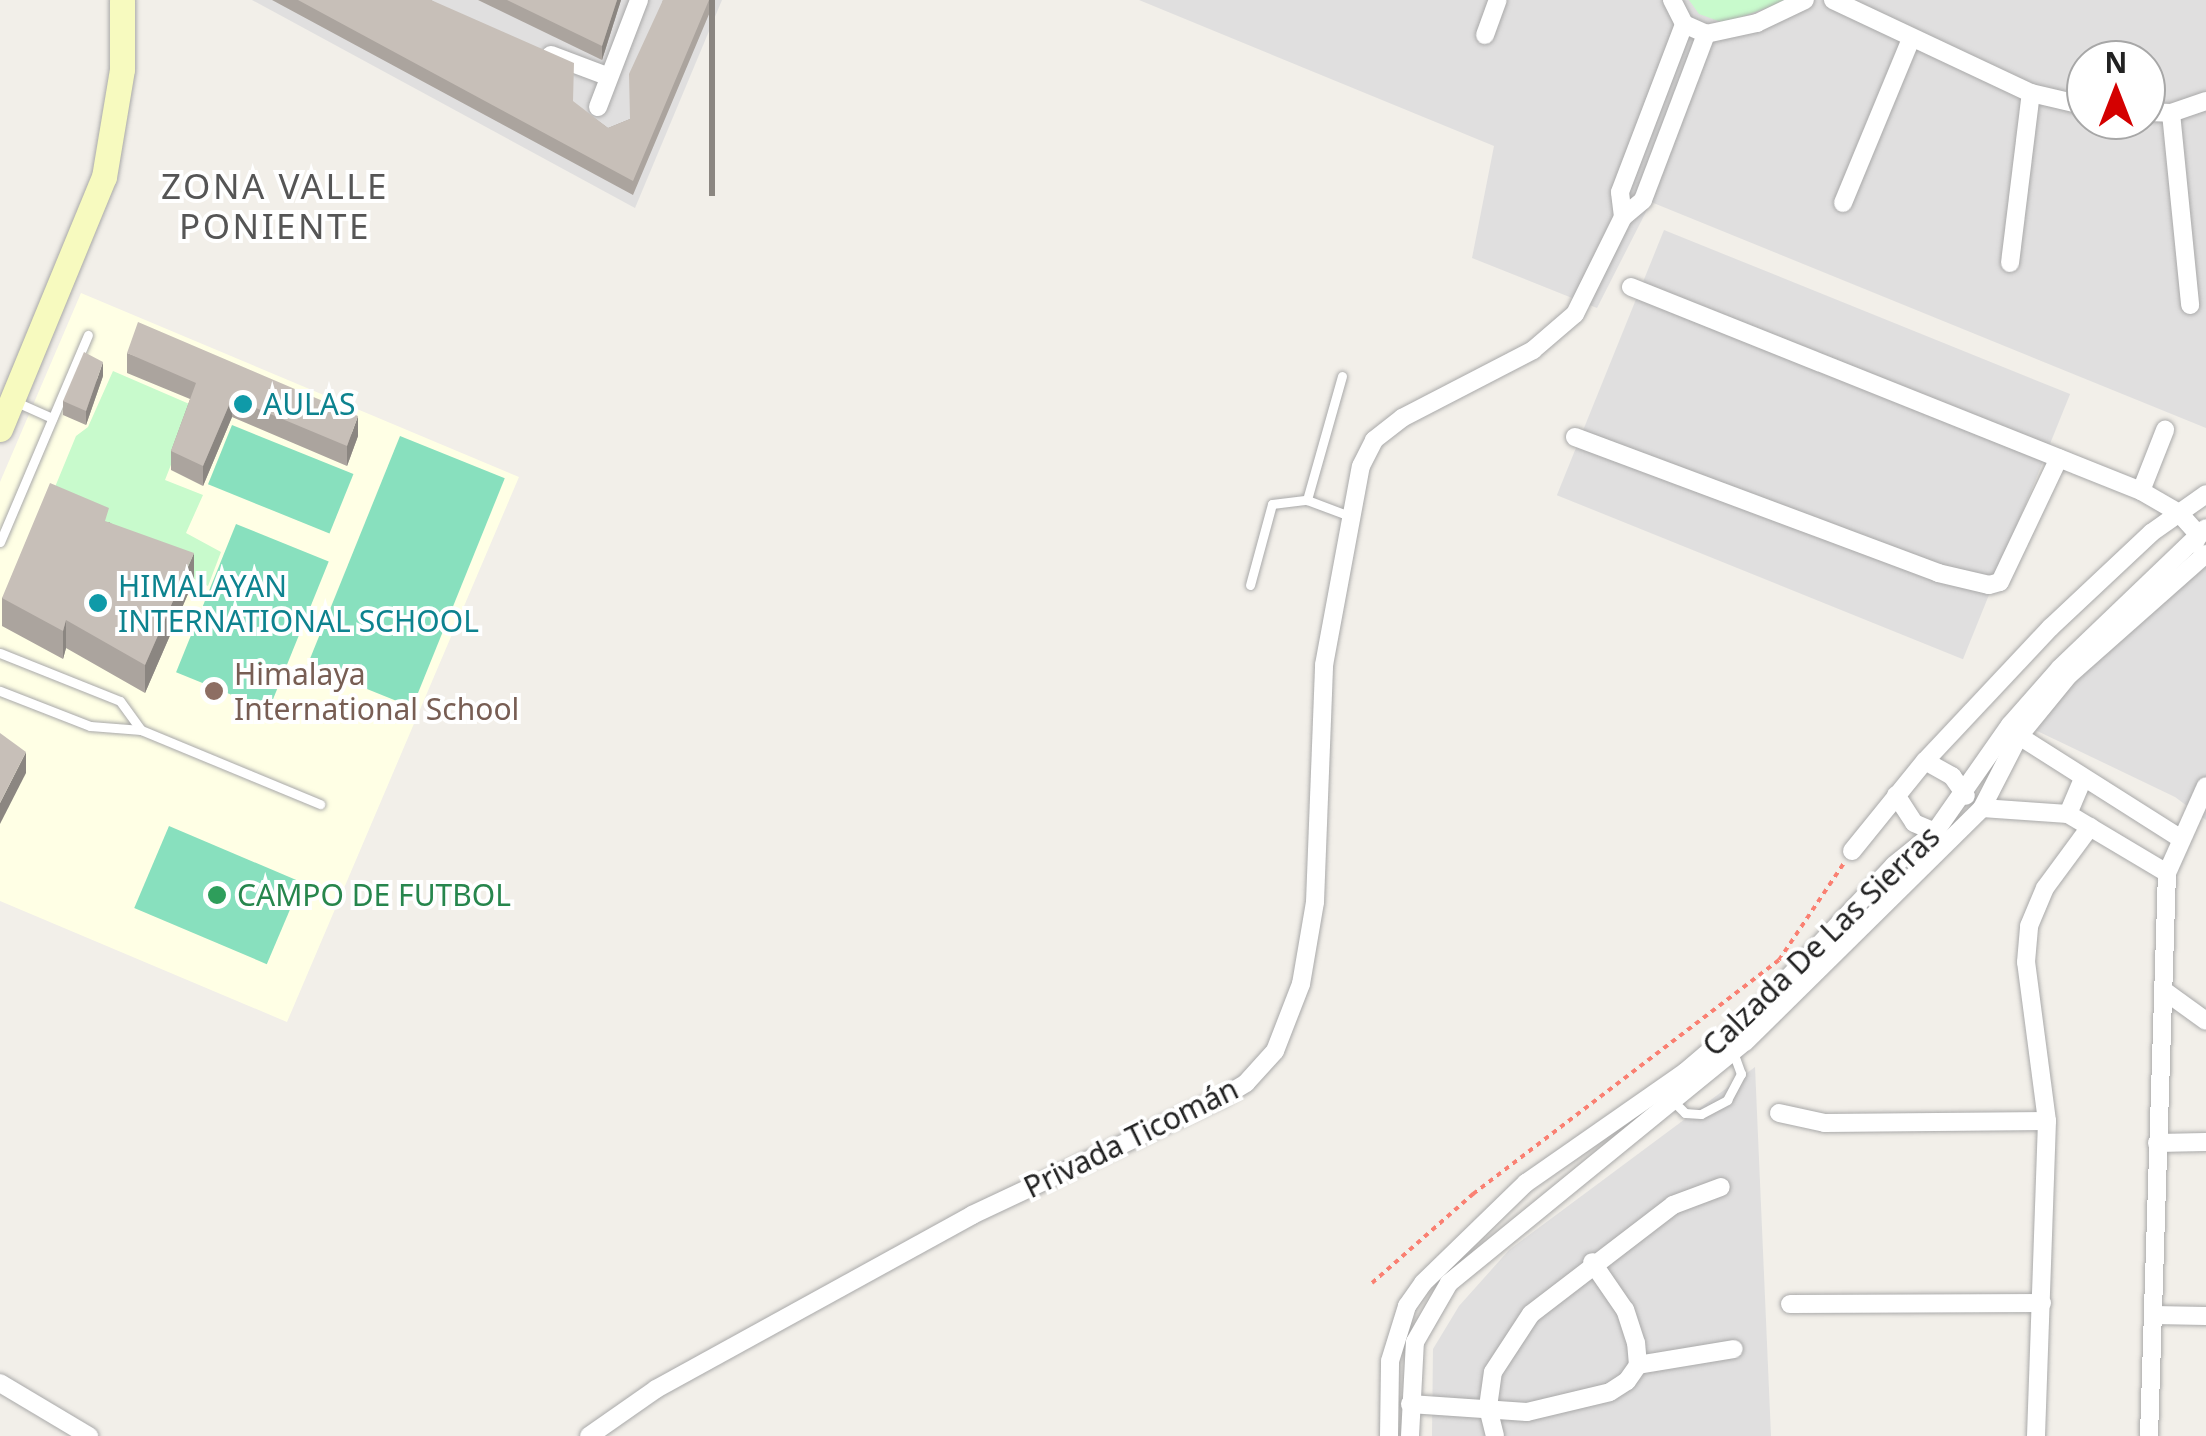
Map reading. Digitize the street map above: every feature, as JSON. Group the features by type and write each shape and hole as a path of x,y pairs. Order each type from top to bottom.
{"street":[{"path":"0,429 104,177 122,69 122,0"},
{"path":"598,107 639,0"},
{"path":"1485,35 1498,0"},
{"path":"1672,0 1684,24 1706,34 1757,24 1805,0"},
{"path":"1833,0 2031,93 2066,101"},
{"path":"1623,216 1620,192 1684,24"},
{"path":"1623,216 1643,200 1706,34"},
{"path":"1843,203 1911,39"},
{"path":"536,48 607,76"},
{"path":"2010,263 2031,93"},
{"path":"2166,113 2206,101"},
{"path":"2172,113 2190,305"},
{"name":"Privada Ticomán","path":"589,1436 656,1389 972,1215 1223,1097 1276,1052 1301,984 1316,902 1324,665 1348,515 1374,440 1402,418 1533,350 1574,314 1623,216"},
{"path":"1631,287 2142,490 2203,532 2174,584"},
{"path":"2142,490 2165,430"},
{"path":"1575,437 1970,584 2000,582 2059,458"},
{"name":"Calzada De Las Sierras","path":"1852,851 1925,761 1974,714 2050,628 2179,513 2206,494"},
{"name":"Calzada De Las Sierras","path":"1389,1436 1390,1361 1407,1306 1423,1283 1526,1183 1685,1072 1758,1008 1894,865 1934,832 2064,672 2203,532"},
{"name":"Calzada De Las Sierras","path":"2064,672 2206,554"},
{"path":"1974,714 2182,839"},
{"name":"Calzada De Las Sierras","path":"1410,1436 1415,1342 1450,1283 1734,1052 1982,808 2011,735"},
{"path":"1925,761 1952,776 1966,796"},
{"path":"2068,814 2084,779"},
{"path":"2148,1436 2166,992 2167,873 2205,789"},
{"path":"1896,795 1914,823 1934,832"},
{"path":"1982,808 2068,814 2167,873"},
{"path":"2036,1436 2046,1121 2026,962 2029,926 2045,888 2090,827"},
{"path":"2166,992 2206,1021"},
{"path":"1779,1113 1825,1123 2046,1121"},
{"path":"2157,1144 2206,1142"},
{"path":"1495,1436 1488,1407 1492,1372 1518,1328 1592,1262 1673,1205 1721,1187"},
{"path":"1592,1262 1625,1310 1638,1365"},
{"path":"1790,1304 2042,1303"},
{"path":"2154,1315 2206,1316"},
{"path":"1410,1404 1553,1409 1610,1392 1638,1365 1734,1349"},
{"path":"0,1384 88,1436"}],"lane":[{"path":"0,542 88,335"},
{"path":"1342,376 1307,500 1311,507 1348,515"},
{"path":"12,400 52,418"},
{"path":"1250,584 1272,504 1307,500"},
{"path":"0,652 120,700 140,730"},
{"path":"0,691 90,726 140,730 320,804"},
{"path":"1673,1102 1684,1113 1701,1114 1727,1100 1741,1074 1734,1052"}],"path":[{"path":"1372,1283 1473,1194 1779,960 1852,851"}],"shaded area":[{"path":"252,0 722,0 635,208"},
{"path":"1139,0 2206,0 2206,428 1651,202 1597,308 1472,258 1494,146"},
{"path":"1664,230 2070,394 1963,659 1557,495"},
{"name":"Himalaya International School","path":"81,293 519,477 287,1022 0,901 0,482"},
{"path":"2206,548 2206,820 2175,797 2027,726"},
{"path":"1755,1067 1771,1436 1432,1436 1433,1349 1459,1306 1509,1250"}],"green space":[{"path":"1689,0 1789,0 1724,23 1699,14"},
{"path":"113,371 194,406 165,480 203,495 186,533 221,552 208,586 48,504 76,436 88,427"},
{"path":"232,425 353,474 329,533 208,484"},
{"path":"400,436 505,478 412,707 307,665"},
{"path":"236,524 329,561 269,710 176,672"},
{"name":"CAMPO DE FUTBOL","path":"169,826 302,882 267,964 134,908"}],"building":[{"path":"298,0 431,0 574,63 573,101 608,128 630,119 629,74 663,0 709,0 633,181"},
{"path":"507,0 617,0 602,46"},
{"path":"138,322 358,416 347,446 232,398 203,466 171,451 196,383 127,353"},
{"path":"84,352 103,362 86,411 63,401"},
{"name":"HIMALAYAN INTERNATIONAL SCHOOL","path":"50,483 109,508 105,521 194,553 145,665 66,620 63,631 2,598"},
{"path":"0,733 26,752 0,803"}],"place":[{"name":"AULAS","path":"243,404"},
{"name":"HIMALAYAN INTERNATIONAL SCHOOL","path":"98,603"},
{"name":"Himalaya International School","path":"214,691"},
{"name":"CAMPO DE FUTBOL","path":"217,895"}],"district":[{"name":"ZONA VALLE PONIENTE","path":"275,206"}]}
